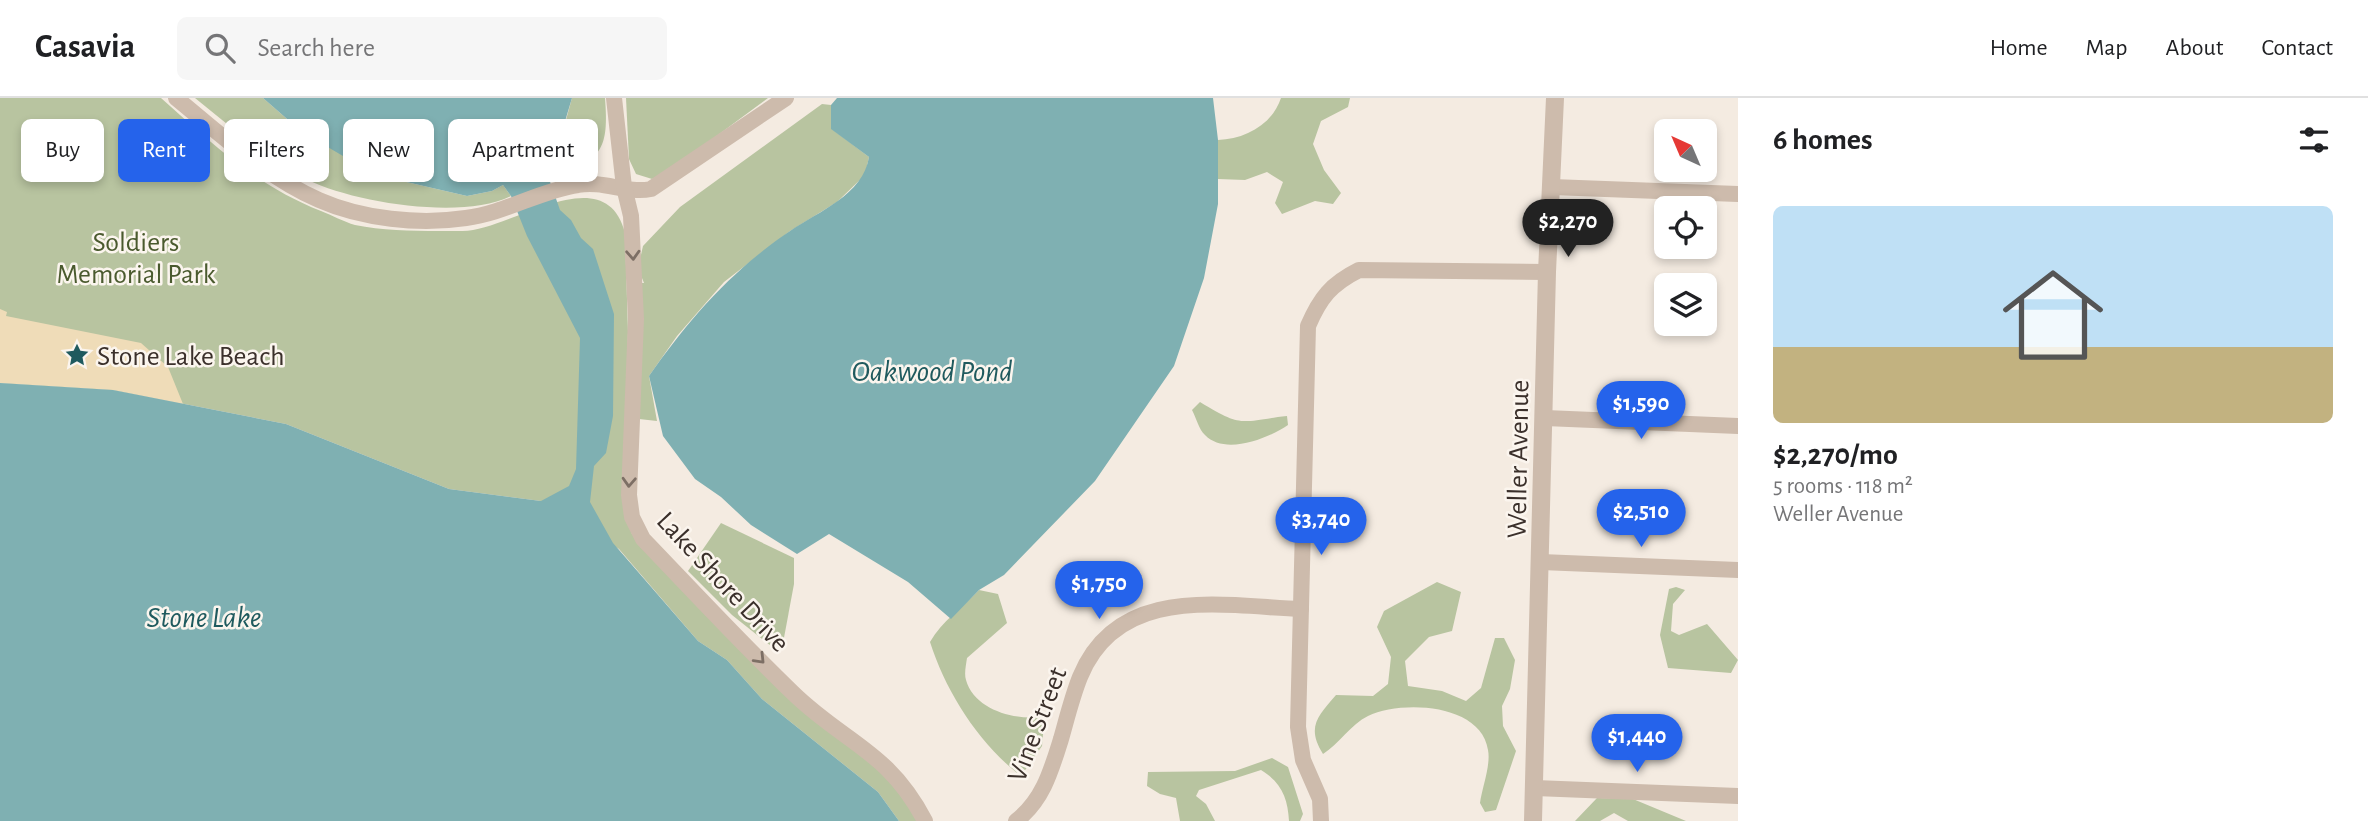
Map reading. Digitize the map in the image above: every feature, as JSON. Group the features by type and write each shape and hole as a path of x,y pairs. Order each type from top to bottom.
{"street":[{"path":"176,98 258,163 319,200 374,216 428,220 464,219 515,206 554,191 600,182 640,191 651,189 786,98"},
{"name":"Lake Shore Drive","path":"614,98 624,187 631,216 636,319 628,495 636,528 643,539 794,694 889,767 912,797 925,821"},
{"name":"Weller Avenue","path":"1533,821 1555,98"},
{"path":"1552,187 1738,194"},
{"path":"1321,821 1320,799 1303,760 1298,727 1308,326 1321,297 1337,281 1359,270 1548,272"},
{"path":"1545,418 1738,426"},
{"path":"1541,562 1738,570"},
{"name":"Vine Street","path":"1016,821 1041,794 1049,777 1080,676 1093,654 1122,626 1145,613 1177,604 1301,609"},
{"path":"1535,788 1738,796"}],"green space":[{"name":"Soldiers Memorial Park","path":"0,98 161,98 185,119 118,119 118,182 210,182 210,141 224,153 224,182 264,182 297,200 355,225 395,230 462,231 481,228 553,203 577,198 598,200 614,211 625,233 628,332 623,507 632,534 871,758 921,821 899,821 878,792 762,699 727,660 698,641 619,549 541,501 449,489 286,424 113,390 0,383"},
{"path":"195,98 263,98 287,119 224,119 224,121"},
{"path":"572,98 605,98 606,129 598,151 598,119 566,119"},
{"path":"626,98 768,98 672,169 652,179 636,174 629,159"},
{"path":"1281,98 1350,98 1348,107 1321,121 1313,144 1324,170 1341,193 1333,204 1315,201 1282,214 1275,203 1283,182 1267,172 1245,180 1218,179 1218,140 1238,137 1256,129 1271,116"},
{"path":"822,104 831,105 832,129 869,157 865,175 837,202 790,231 724,282 677,336 649,376 657,421 639,419 638,283 644,283 638,268 643,246 680,207"},
{"path":"329,145 343,152 343,182 406,182 467,196 492,191 503,185 511,196 491,203 439,208 380,201 313,182 329,182"},
{"path":"1200,402 1234,420 1250,421 1287,416 1288,425 1247,443 1224,444 1214,441 1201,430 1192,410"},
{"path":"721,523 794,558 794,584 783,643 771,646 732,615 688,571"},
{"path":"1437,582 1461,592 1452,631 1429,637 1405,661 1408,686 1442,691 1466,701 1481,688 1495,638 1504,638 1515,660 1510,689 1502,706 1503,726 1516,751 1496,810 1485,812 1480,803 1489,756 1482,734 1456,714 1419,707 1382,711 1362,720 1323,754 1315,736 1319,716 1336,695 1373,696 1388,684 1391,657 1377,627 1384,611"},
{"path":"1676,587 1685,590 1673,604 1671,631 1679,635 1707,624 1738,660 1731,673 1668,668 1660,635 1669,589"},
{"path":"979,590 998,594 1007,623 967,658 965,678 970,690 986,705 996,710 1018,717 1039,717 1044,723 1042,746 1021,776 991,749 966,716 945,680 930,642 946,621"},
{"path":"1272,758 1288,767 1303,814 1300,821 1289,821 1282,791 1274,780 1261,770 1199,790 1196,796 1206,804 1215,821 1180,821 1176,798 1160,794 1147,786 1148,772 1235,771"},
{"path":"1597,798 1633,799 1686,821 1628,821 1614,813 1600,821 1575,821"}],"sand":[{"name":"Stone Lake Beach","path":"0,309 7,312 6,316 141,343 168,367 183,404 113,390 0,383"}],"water":[{"name":"Stone Lake","path":"263,98 572,98 566,119 448,119 448,182 550,182 560,210 593,249 614,314 613,416 606,453 594,466 590,502 613,543 698,641 727,660 762,699 878,792 899,821 0,821 0,383 113,390 286,424 449,489 541,501 569,486 576,469 580,338 527,236 511,196 503,185 492,191 467,196 406,182 434,182 434,119 343,119 343,156 329,148 329,119 287,119"},
{"name":"Oakwood Pond","path":"837,98 1213,98 1218,140 1218,204 1204,278 1174,366 1095,481 1004,575 979,590 951,619 908,582 829,534 797,554 751,525 721,497 695,479 663,436 649,376 680,334 730,279 769,246 838,201 858,182 869,157 831,129 831,105"}],"place":[{"name":"Stone Lake Beach","path":"77,355"}]}
